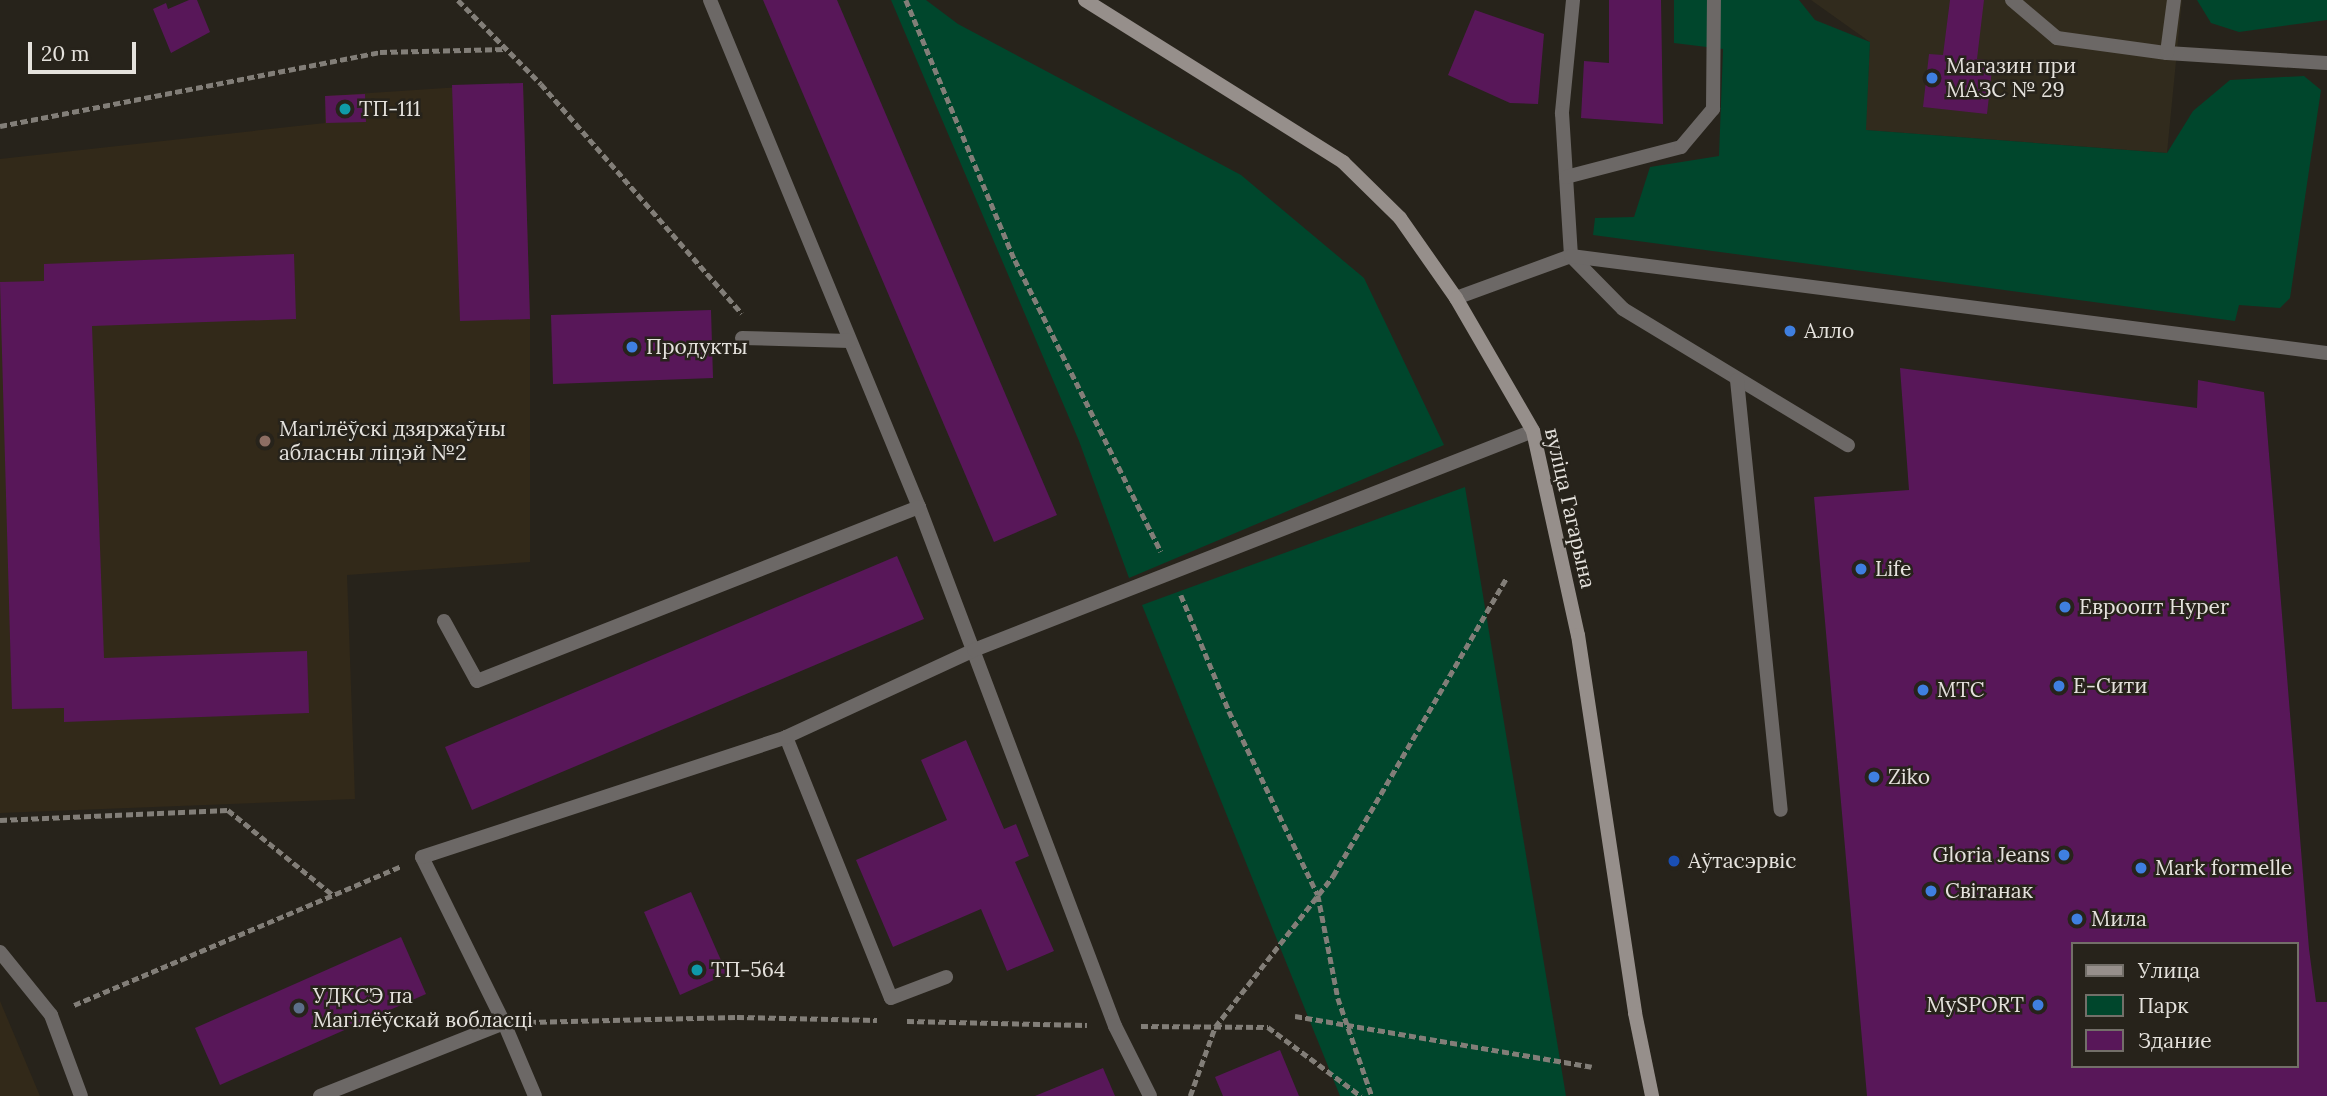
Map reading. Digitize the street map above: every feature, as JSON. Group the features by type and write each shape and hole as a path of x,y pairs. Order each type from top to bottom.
{"main road":[{"name":"вуліца Гагарына","path":"1085,0 1343,162 1400,218 1456,298 1533,431 1578,635 1652,1096"}],"lane":[{"path":"710,0 919,508 1115,1026 1150,1096"},
{"path":"1573,0 1562,113 1571,256 1623,309 1848,445"},
{"path":"1566,177 1681,147 1697,128 1713,108 1714,0"},
{"path":"2012,0 2057,38 2167,53 2327,63"},
{"path":"2167,53 2174,0"},
{"path":"1456,298 1571,256 2327,354"},
{"path":"742,338 850,341"},
{"path":"1737,380 1781,810"},
{"path":"535,1096 503,1023 422,857 786,737 974,650 1533,431"},
{"path":"443,621 477,681 919,508"},
{"path":"786,737 891,998 946,977"},
{"path":"0,952 51,1015 81,1096"},
{"path":"320,1096 503,1023"}],"path":[{"path":"458,0 506,48 763,338"},
{"path":"906,0 1015,260 1172,573 1230,710 1318,895 1346,1023 1372,1096"},
{"path":"0,126 380,52 506,48"},
{"path":"1190,1096 1215,1027 1318,895 1378,806 1507,577"},
{"path":"0,820 228,810 333,895"},
{"path":"51,1015 422,857"},
{"path":"1294,1016 1592,1067"},
{"path":"1268,1027 1361,1096"}],"shaded area":[{"path":"1811,0 2182,0 2167,153 1865,130 1870,42"},
{"name":"Магілёўскі дзяржаўны абласны ліцэй №2","path":"523,83 530,319 530,562 347,575 355,799 0,813 0,159 325,123 325,96"},
{"path":"0,1001 40,1096 0,1096"}],"green space":[{"path":"891,0 926,0 958,24 1241,175 1364,278 1444,445 1129,578 1079,441"},
{"path":"1674,0 1799,0 1815,20 1870,42 1866,130 2167,153 2193,111 2230,80 2304,76 2321,90 2290,298 2280,308 2239,305 2235,321 1593,235 1595,218 1634,217 1650,167 1719,156 1723,49 1674,43"},
{"path":"2197,0 2327,0 2327,20 2239,32 2211,23"},
{"path":"1465,487 1566,1096 1340,1096 1142,605"}],"building":[{"path":"189,0 197,0 210,32 171,53 153,9 166,3 168,9"},
{"path":"763,0 837,0 1057,515 994,542"},
{"path":"1609,0 1661,0 1663,124 1581,118 1584,61 1609,63"},
{"path":"1950,0 1984,0 1977,59 1993,61 1987,114 1923,107 1929,54 1943,55"},
{"path":"1475,10 1544,34 1538,104 1510,103 1448,75"},
{"path":"523,83 530,319 460,321 452,85"},
{"name":"ТП-111","path":"365,94 366,122 326,123 325,96"},
{"path":"294,254 296,319 92,326 104,658 307,651 309,713 64,722 64,708 12,709 0,282 44,281 44,264"},
{"name":"Продукты","path":"711,310 713,378 553,384 551,315"},
{"name":"Е-Сити","path":"1900,368 2197,408 2198,380 2264,392 2309,949 2316,1002 2327,1002 2327,1096 1867,1096 1814,497 1909,490"},
{"path":"897,556 924,619 472,810 445,747"},
{"path":"966,740 1004,829 1016,824 1029,856 1015,862 1054,951 1007,971 981,909 893,947 856,860 947,820 921,760"},
{"path":"691,892 727,974 680,995 644,912"},
{"path":"401,937 426,994 220,1085 195,1028"},
{"path":"1280,1050 1299,1096 1223,1096 1215,1077"},
{"path":"1103,1068 1115,1096 1035,1096"}],"place":[{"name":"Магазин при МАЗС № 29","path":"1932,78"},
{"name":"ТП-111","path":"345,109"},
{"name":"Алло","path":"1790,331"},
{"name":"Продукты","path":"632,347"},
{"name":"Магілёўскі дзяржаўны абласны ліцэй №2","path":"265,441"},
{"name":"Life","path":"1861,569"},
{"name":"Евроопт Hyper","path":"2065,607"},
{"name":"Е-Сити","path":"2059,686"},
{"name":"МТС","path":"1923,690"},
{"name":"Ziko","path":"1874,777"},
{"name":"Gloria Jeans","path":"2064,855"},
{"name":"Аўтасэрвіс","path":"1674,861"},
{"name":"Mark formelle","path":"2141,868"},
{"name":"Світанак","path":"1931,891"},
{"name":"Мила","path":"2077,919"},
{"name":"ТП-564","path":"697,970"},
{"name":"MySPORT","path":"2038,1005"},
{"name":"УДКСЭ па Магілёўскай вобласці","path":"299,1008"}]}
